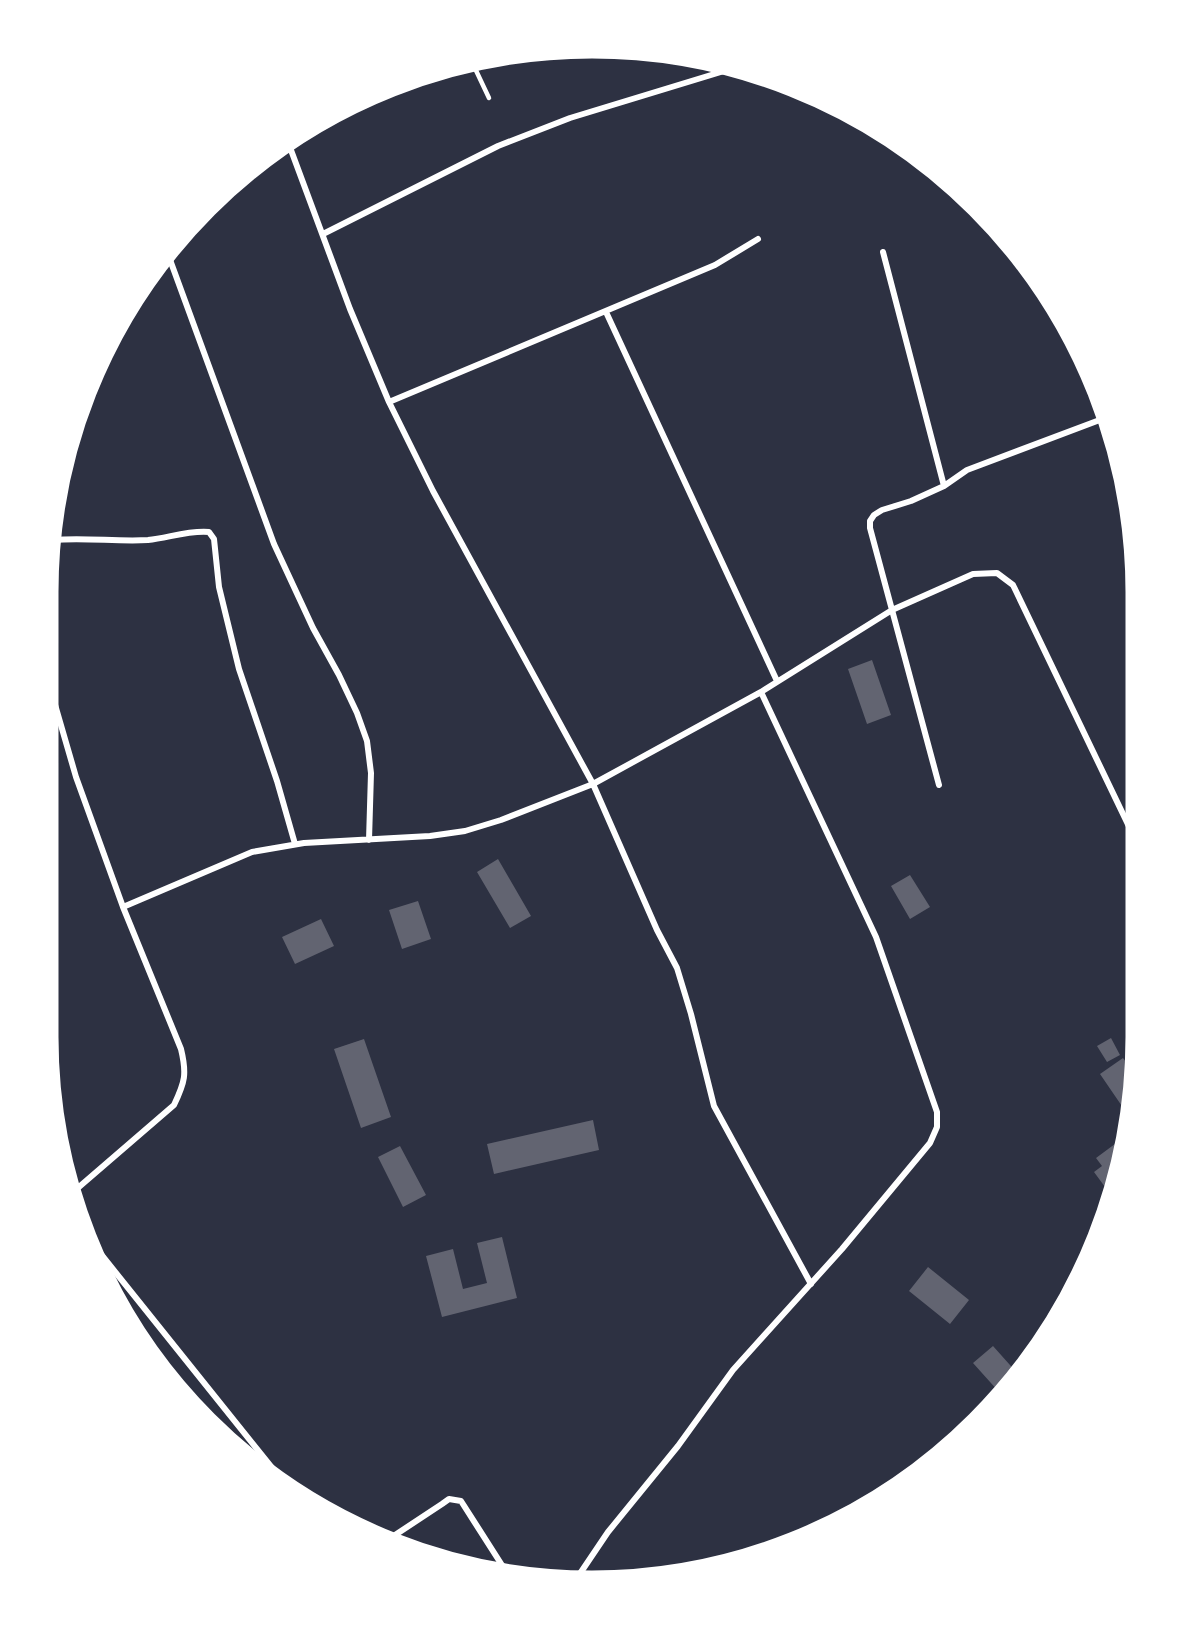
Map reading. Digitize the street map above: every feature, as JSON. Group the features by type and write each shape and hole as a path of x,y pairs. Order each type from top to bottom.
{"street":[{"path":"322,234 508,142 570,118 719,72"},
{"path":"291,150 350,309 389,402 433,491 592,784 657,930 677,968 714,1106 811,1284"},
{"path":"389,402 715,265 758,239"},
{"path":"883,252 944,486"},
{"path":"171,262 274,544 313,628 357,713 367,741 371,772 369,840"},
{"path":"606,312 777,681"},
{"path":"939,785 870,521 882,510 911,501 944,486 967,470 1099,420"},
{"path":"60,539 146,540 199,531 209,532 214,539 219,587 239,669 277,781 295,844"},
{"path":"123,907 252,852 295,844 430,837 465,831 501,820 592,784 761,692 892,610 973,574 997,573 1013,585 1127,822"},
{"path":"581,1572 608,1532 678,1446 733,1370 811,1284 930,1143 937,1127 937,1112 876,937 761,692"},
{"path":"57,714 76,777 123,907 181,1049 186,1069 174,1106 79,1187"},
{"path":"106,1261 267,1462"},
{"path":"396,1534 449,1499 461,1501 501,1564"}],"lane":[{"path":"476,70 489,98"}],"building":[{"path":"872,660 891,715 867,724 848,669"},
{"path":"498,859 531,916 510,928 477,872"},
{"path":"910,875 930,907 910,919 891,886"},
{"path":"418,901 431,939 402,949 389,910"},
{"path":"321,919 334,946 295,964 282,937"},
{"path":"1111,1038 1120,1055 1107,1062 1097,1046"},
{"path":"364,1039 391,1117 361,1128 334,1049"},
{"path":"1123,1058 1126,1063 1122,1106 1100,1074"},
{"path":"593,1120 599,1150 494,1174 487,1144"},
{"path":"1117,1143 1105,1187 1094,1172 1102,1166 1096,1158"},
{"path":"400,1146 426,1195 403,1207 378,1157"},
{"path":"502,1237 517,1298 442,1317 426,1256 453,1249 463,1289 487,1283 477,1243"},
{"path":"928,1267 969,1300 950,1324 909,1291"},
{"path":"993,1346 1012,1368 996,1388 973,1363"}]}
